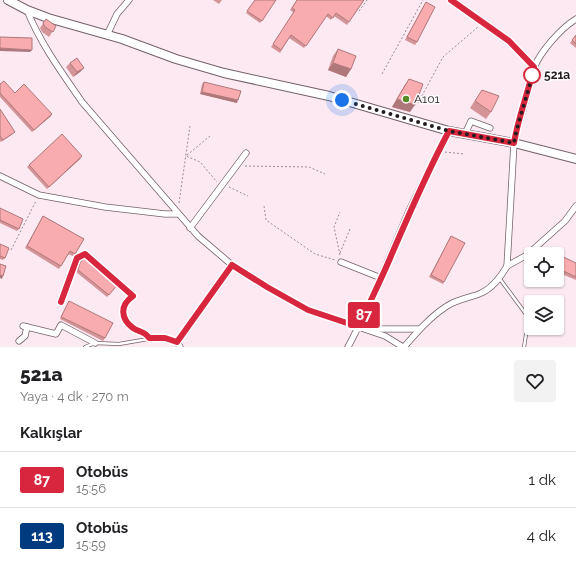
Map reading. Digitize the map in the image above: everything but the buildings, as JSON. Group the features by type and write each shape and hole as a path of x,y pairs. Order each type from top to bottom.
{"street":[{"path":"8,0 27,10 82,29 122,39 176,59 224,73 329,96 449,131 514,143 576,159"},
{"path":"107,36 117,14 129,0"},
{"path":"451,0 509,41 534,67"},
{"path":"27,10 34,27 82,102 177,214 198,236 232,265 308,310 367,329 385,336 404,347 419,329 448,305 480,294 491,287 500,279 507,266 514,143 534,67 557,34 570,22 576,19"},
{"path":"465,134 471,121 490,128"},
{"path":"348,347 359,327 381,278 408,213 449,131"},
{"path":"190,228 246,154"},
{"path":"0,176 39,195 105,207 177,214"},
{"path":"507,266 526,255 565,221 576,206"},
{"path":"61,302 77,258 85,254 133,296"},
{"path":"341,262 381,278"},
{"path":"179,345 232,265"},
{"path":"19,341 25,336 25,327 56,334 61,324 96,343"},
{"path":"367,329 419,329"}],"lane":[{"path":"500,279 528,316 524,347"},
{"path":"133,296 127,300 124,306 124,315 130,325 146,334 149,338"},
{"path":"85,347 96,343 119,344 139,342 149,338 165,338 179,345"}],"path":[{"path":"359,10 367,0"},
{"path":"382,74 423,0"},
{"path":"418,103 443,57 483,22"},
{"path":"177,214 190,126"},
{"path":"186,156 210,136"},
{"path":"438,151 464,154"},
{"path":"186,156 200,162 222,185 248,196"},
{"path":"236,166 309,167 325,174"},
{"path":"11,250 39,195"},
{"path":"264,206 266,220 315,254 341,262 334,227 340,212"},
{"path":"340,254 350,230"}],"bus line":[{"name":"87","path":"61,302 77,258 85,254 133,296 127,300 123,309 126,319 130,325 146,334 149,338 165,338 177,342 232,265 308,310 359,327 408,213 449,131 514,143 534,67 509,41 451,0"}],"place":[{"name":"521a","path":"532,75"},
{"name":"A101","path":"406,99"}],"route":[{"path":"342,100 449,131 514,143 532,75"}]}
